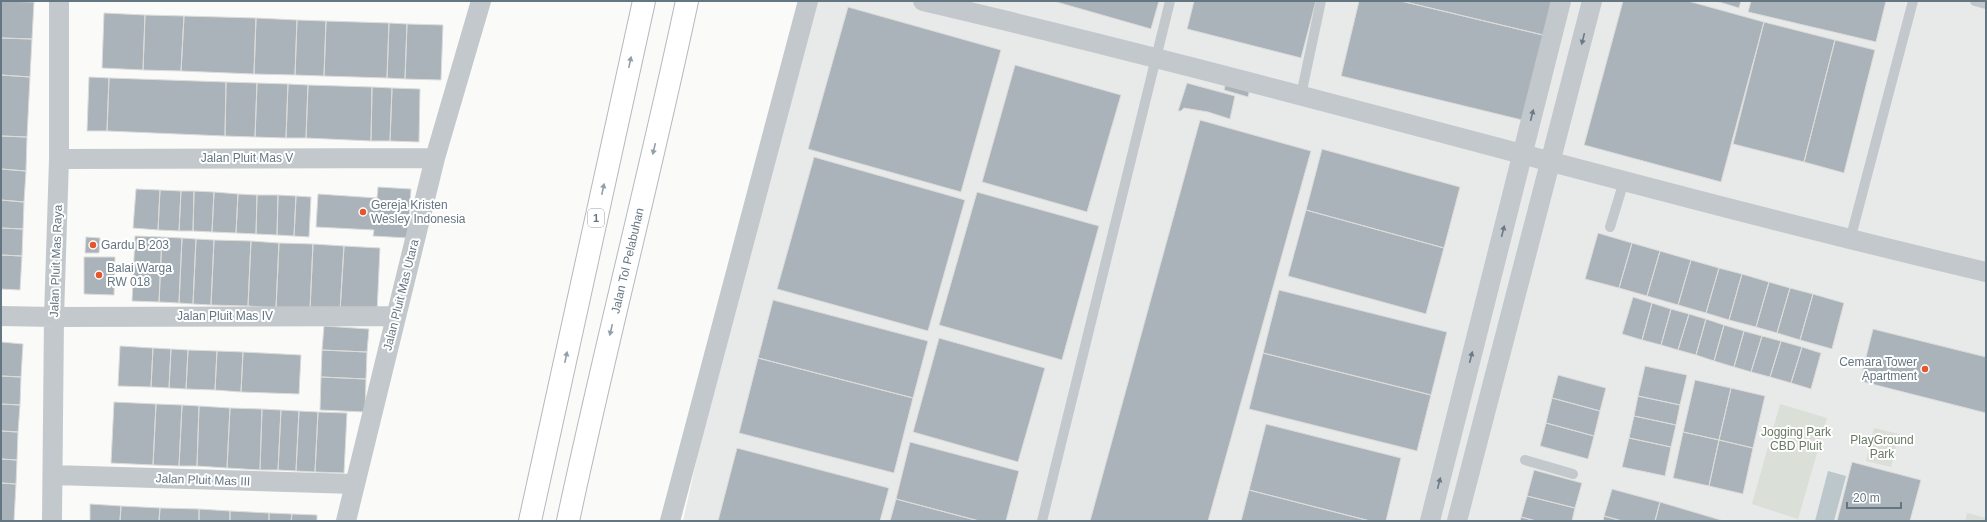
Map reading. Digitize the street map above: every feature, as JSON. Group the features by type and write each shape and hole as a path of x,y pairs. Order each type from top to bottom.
{"highway":[{"path":"635,40 639,1"},
{"path":"635,40 644,1"},
{"name":"Jalan Tol Pelabuhan","path":"568,521 584,444 663,111 687,1"},
{"path":"663,111 699,1"},
{"name":"1","path":"530,521 635,40"},
{"path":"518,521 558,396"},
{"path":"577,521 584,444"}],"street":[{"name":"Jalan Pluit Mas Raya","path":"52,521 54,317 59,159 59,1"},
{"name":"Jalan Pluit Mas Utara","path":"346,521 435,158 481,1"},
{"path":"670,521 808,1"},
{"path":"923,1 1301,95 1850,240 1986,272"},
{"path":"1430,521 1561,1"},
{"path":"1457,521 1592,1"},
{"name":"Jalan Pluit Mas V","path":"59,159 435,158"},
{"name":"Jalan Pluit Mas IV","path":"1,316 396,316"},
{"name":"Jalan Pluit Mas III","path":"53,475 354,484"}],"lane":[{"path":"1042,521 1170,1"},
{"path":"1301,95 1321,1"},
{"path":"1850,240 1913,1"},
{"path":"1975,1 1986,4"},
{"path":"1610,227 1624,181"},
{"path":"1525,460 1573,474"}],"shaded area":[{"path":"800,1 1986,1 1986,521 683,521"},
{"path":"1828,471 1846,476 1834,521 1815,521"}],"green space":[{"name":"Jogging Park CBD Pluit","path":"1780,404 1827,418 1798,519 1752,504"},
{"name":"PlayGround Park","path":"1874,428 1899,434 1891,467 1866,461"},
{"path":"1967,513 1986,518 1986,521 1965,521"}],"building":[{"path":"1,1 34,2 32,39 1,38"},
{"path":"1053,1 1159,1 1151,29"},
{"path":"1194,1 1316,1 1301,58 1187,29"},
{"path":"1359,1 1401,1 1547,36 1526,121 1341,76"},
{"path":"1401,1 1555,1 1547,36"},
{"path":"1623,1 1688,1 1764,22 1721,182 1584,145"},
{"path":"1716,1 1741,1 1739,8"},
{"path":"1751,1 1886,1 1876,42 1748,12"},
{"path":"848,7 1001,50 961,192 808,149"},
{"path":"104,13 145,15 143,70 102,68"},
{"path":"145,15 184,16 181,71 143,70"},
{"path":"184,16 256,18 254,74 181,71"},
{"path":"256,18 297,20 295,75 254,74"},
{"path":"297,20 326,21 324,76 295,75"},
{"path":"326,21 389,23 387,78 324,76"},
{"path":"1764,22 1835,40 1804,162 1733,144"},
{"path":"389,23 407,24 405,79 387,78"},
{"path":"407,24 443,25 441,80 405,79"},
{"path":"1,38 32,39 30,77 1,75"},
{"path":"1835,40 1875,50 1844,173 1804,162"},
{"path":"1015,65 1121,95 1087,212 982,182"},
{"path":"1,75 30,77 27,137 1,136"},
{"path":"89,77 109,78 107,131 87,131"},
{"path":"109,78 226,82 225,136 107,131"},
{"path":"226,82 257,83 255,137 225,136"},
{"path":"1226,82 1250,89 1248,97 1224,90"},
{"path":"257,83 288,84 286,138 255,137"},
{"path":"1187,83 1235,96 1230,119 1208,112 1184,108 1181,111 1178,111"},
{"path":"288,84 308,85 306,138 286,138"},
{"path":"308,85 372,87 371,141 306,138"},
{"path":"372,87 392,88 390,141 371,141"},
{"path":"392,88 420,89 419,142 390,141"},
{"path":"1200,120 1311,151 1208,521 1090,521"},
{"path":"1,136 27,137 26,171 1,169"},
{"path":"1322,149 1460,187 1444,248 1306,210"},
{"path":"814,157 965,200 928,331 777,289"},
{"path":"1,169 26,171 24,202 1,200"},
{"name":"Gereja Kristen Wesley Indonesia","path":"378,187 411,189 408,238 373,236 374,230 316,227 318,194 377,198"},
{"path":"136,189 160,190 158,230 133,228"},
{"path":"160,190 181,191 179,231 158,230"},
{"path":"181,191 194,191 193,231 179,231"},
{"path":"194,191 214,192 212,232 193,231"},
{"path":"214,192 238,194 236,233 212,232"},
{"path":"977,192 1099,226 1062,360 939,325"},
{"path":"238,194 257,195 256,234 236,233"},
{"path":"257,195 278,195 277,235 256,234"},
{"path":"278,195 296,196 294,236 277,235"},
{"path":"296,196 311,197 309,237 294,236"},
{"path":"1,200 24,202 23,229 1,228"},
{"path":"1306,210 1444,248 1426,314 1288,276"},
{"path":"1,228 23,229 22,256 1,255"},
{"path":"1598,233 1632,243 1619,288 1585,279"},
{"path":"135,236 162,237 159,302 132,301"},
{"name":"Gardu B 203","path":"86,237 100,238 99,253 85,253"},
{"path":"162,237 182,238 179,303 159,302"},
{"path":"182,238 196,239 193,304 179,303"},
{"path":"196,239 214,240 211,305 193,304"},
{"path":"214,240 251,241 248,306 211,305"},
{"path":"251,241 279,243 276,308 248,306"},
{"path":"279,243 313,244 310,309 276,308"},
{"path":"1632,243 1660,251 1647,296 1619,288"},
{"path":"313,244 344,246 340,311 310,309"},
{"path":"344,246 380,248 377,313 340,311"},
{"path":"1660,251 1691,260 1678,305 1647,296"},
{"path":"1,255 22,256 20,290 1,289"},
{"name":"Balai Warga RW 018","path":"84,257 115,257 114,295 84,294"},
{"path":"1691,260 1719,268 1706,313 1678,305"},
{"path":"1719,268 1742,274 1729,320 1706,313"},
{"path":"1742,274 1769,282 1756,327 1729,320"},
{"path":"1769,282 1790,288 1777,333 1756,327"},
{"path":"1790,288 1813,294 1800,340 1777,333"},
{"path":"1279,290 1447,332 1431,395 1263,353"},
{"path":"1813,294 1844,303 1832,349 1800,340"},
{"path":"1633,297 1652,303 1642,340 1622,334"},
{"path":"773,300 928,341 913,398 758,358"},
{"path":"1652,303 1671,309 1661,345 1642,340"},
{"path":"1671,309 1689,314 1678,350 1661,345"},
{"path":"1689,314 1706,319 1696,355 1678,350"},
{"path":"1706,319 1724,325 1714,361 1696,355"},
{"path":"1724,325 1744,331 1734,367 1714,361"},
{"path":"324,326 369,329 367,352 322,350"},
{"name":"Cemara Tower Apartment","path":"1873,329 1986,357 1986,413 1860,381"},
{"path":"1744,331 1762,336 1751,372 1734,367"},
{"path":"1762,336 1781,341 1770,377 1751,372"},
{"path":"939,338 1045,368 1018,462 913,432"},
{"path":"1781,341 1802,347 1791,383 1770,377"},
{"path":"1,342 23,344 21,377 1,376"},
{"path":"120,346 153,348 151,387 118,386"},
{"path":"1802,347 1821,353 1811,389 1791,383"},
{"path":"153,348 171,349 169,388 151,387"},
{"path":"171,349 188,350 186,389 169,388"},
{"path":"188,350 217,351 215,390 186,389"},
{"path":"322,350 367,352 366,379 321,377"},
{"path":"217,351 243,352 241,392 215,390"},
{"path":"243,352 301,355 299,394 241,392"},
{"path":"1263,353 1431,395 1417,451 1249,409"},
{"path":"758,358 913,398 894,473 739,433"},
{"path":"1645,366 1687,375 1680,405 1638,396"},
{"path":"1558,375 1606,388 1600,411 1552,398"},
{"path":"1,376 21,377 20,405 1,404"},
{"path":"321,377 366,379 365,412 320,410"},
{"path":"1695,380 1731,388 1719,440 1683,432"},
{"path":"1731,388 1765,396 1753,448 1719,440"},
{"path":"1638,396 1680,405 1676,425 1634,416"},
{"path":"1552,398 1600,411 1594,436 1546,423"},
{"path":"114,402 156,404 153,465 111,463"},
{"path":"1,404 20,405 18,432 1,431"},
{"path":"156,404 182,405 179,466 153,465"},
{"path":"182,405 199,406 197,466 179,466"},
{"path":"199,406 230,408 227,468 197,466"},
{"path":"230,408 262,409 260,470 227,468"},
{"path":"262,409 281,410 278,470 260,470"},
{"path":"281,410 299,411 296,471 278,470"},
{"path":"299,411 318,412 315,472 296,471"},
{"path":"318,412 347,413 344,473 315,472"},
{"path":"1634,416 1676,425 1671,447 1629,438"},
{"path":"1546,423 1594,436 1588,459 1540,446"},
{"path":"1266,424 1401,458 1386,521 1370,521 1249,490"},
{"path":"1,431 18,432 17,460 1,459"},
{"path":"1683,432 1719,440 1709,486 1673,478"},
{"path":"1629,438 1671,447 1665,476 1622,467"},
{"path":"1719,440 1753,448 1743,494 1709,486"},
{"path":"910,442 1019,471 1006,521 979,521 896,499"},
{"path":"737,448 889,488 880,521 718,521"},
{"path":"1,459 17,460 16,484 1,483"},
{"path":"1852,462 1921,480 1910,521 1837,521"},
{"path":"1534,470 1582,483 1575,508 1527,496"},
{"path":"1,483 16,484 14,521 1,521"},
{"path":"1612,489 1660,502 1655,521 1622,521 1604,516"},
{"path":"1249,490 1370,521 1241,521"},
{"path":"1527,496 1575,508 1572,521 1536,521 1521,517"},
{"path":"896,499 979,521 890,521"},
{"path":"1660,502 1724,521 1655,521"},
{"path":"90,504 121,506 120,521 90,521"},
{"path":"121,506 160,508 159,521 120,521"},
{"path":"160,508 199,509 199,521 159,521"},
{"path":"199,509 230,511 230,521 199,521"},
{"path":"230,511 269,513 269,521 230,521"},
{"path":"269,513 292,514 291,521 269,521"},
{"path":"292,514 317,515 317,521 291,521"},
{"path":"1604,516 1622,521 1603,521"},
{"path":"1521,517 1536,521 1520,521"}],"place":[{"name":"Gereja Kristen Wesley Indonesia","path":"363,212"},
{"name":"Gardu B 203","path":"93,245"},
{"name":"Balai Warga RW 018","path":"99,275"},
{"name":"Cemara Tower Apartment","path":"1925,369"}]}
